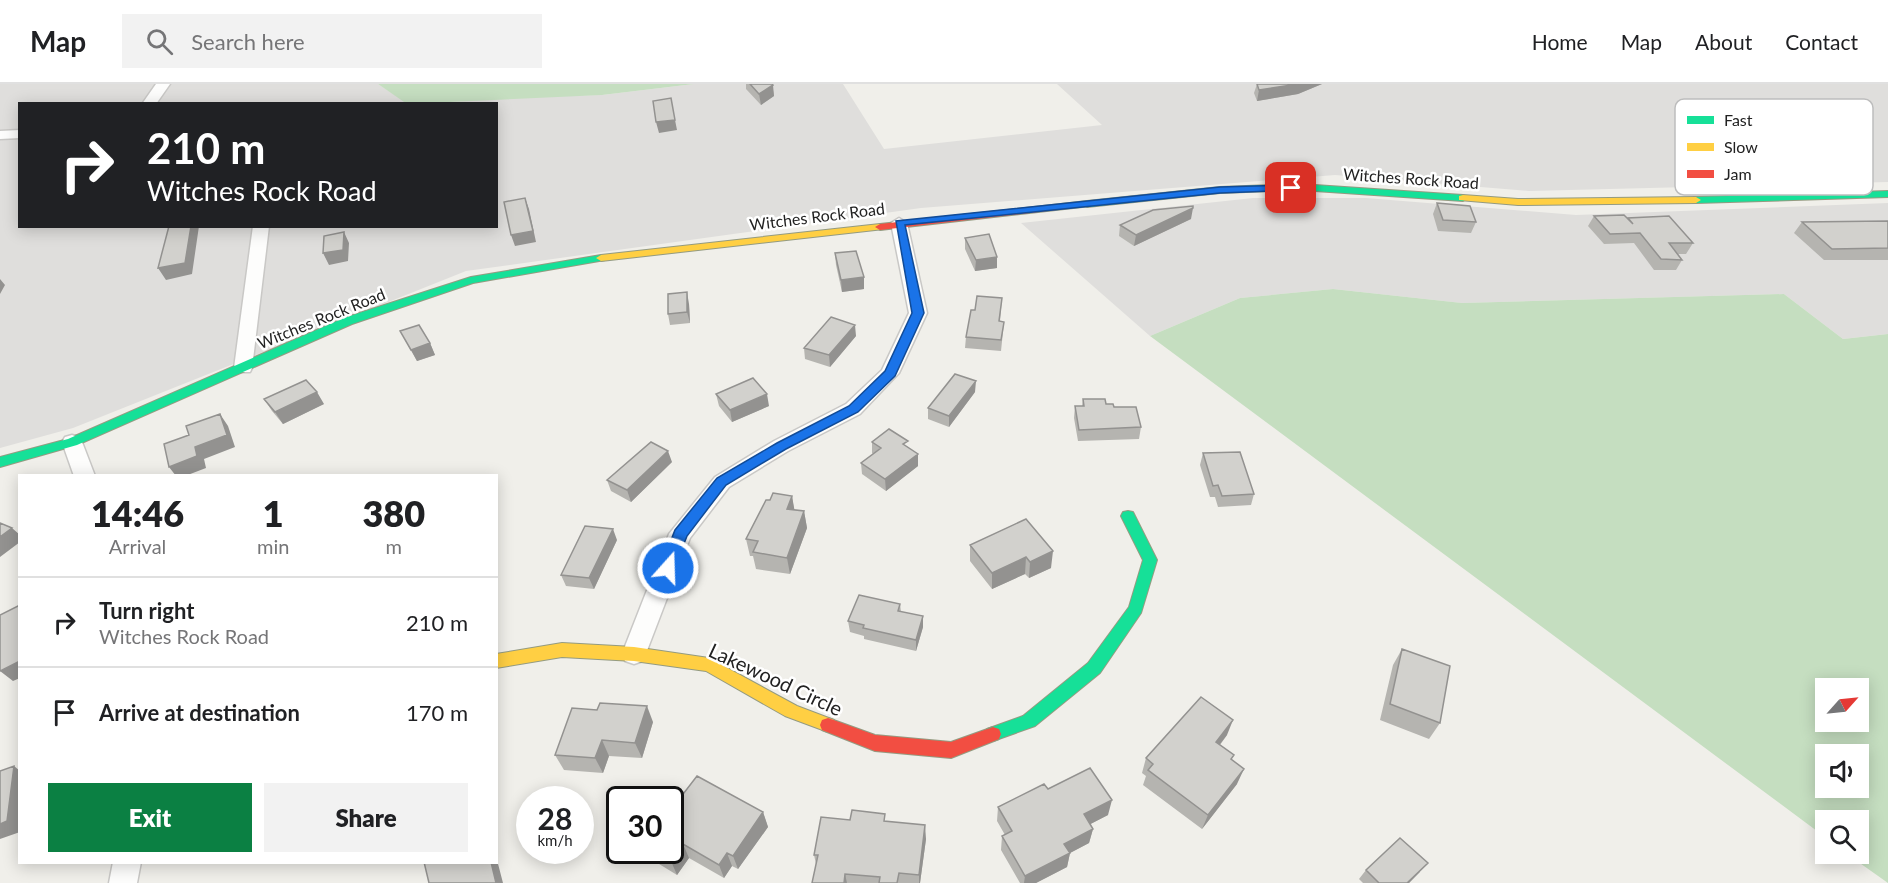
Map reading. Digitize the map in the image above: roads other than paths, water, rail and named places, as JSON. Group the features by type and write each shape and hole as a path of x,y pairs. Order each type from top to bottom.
{"street":[{"path":"150,102 163,84"},
{"path":"0,135 18,134"},
{"name":"Witches Rock Road","path":"0,462 72,442 348,321 471,280 613,256 899,223 1220,190 1300,187 1518,202 1691,201 1860,195"},
{"name":"Witches Rock Road","path":"1873,195 1888,194"},
{"path":"634,654 680,534 722,482 782,446 853,409 890,373 918,313 899,223"},
{"path":"243,368 261,228"},
{"path":"72,442 84,474"},
{"name":"Lakewood Circle","path":"498,661 562,650 634,654 709,665 792,711 875,743 951,750 1029,721 1094,668 1136,609 1150,560 1128,516"},
{"path":"123,883 127,864"}]}
